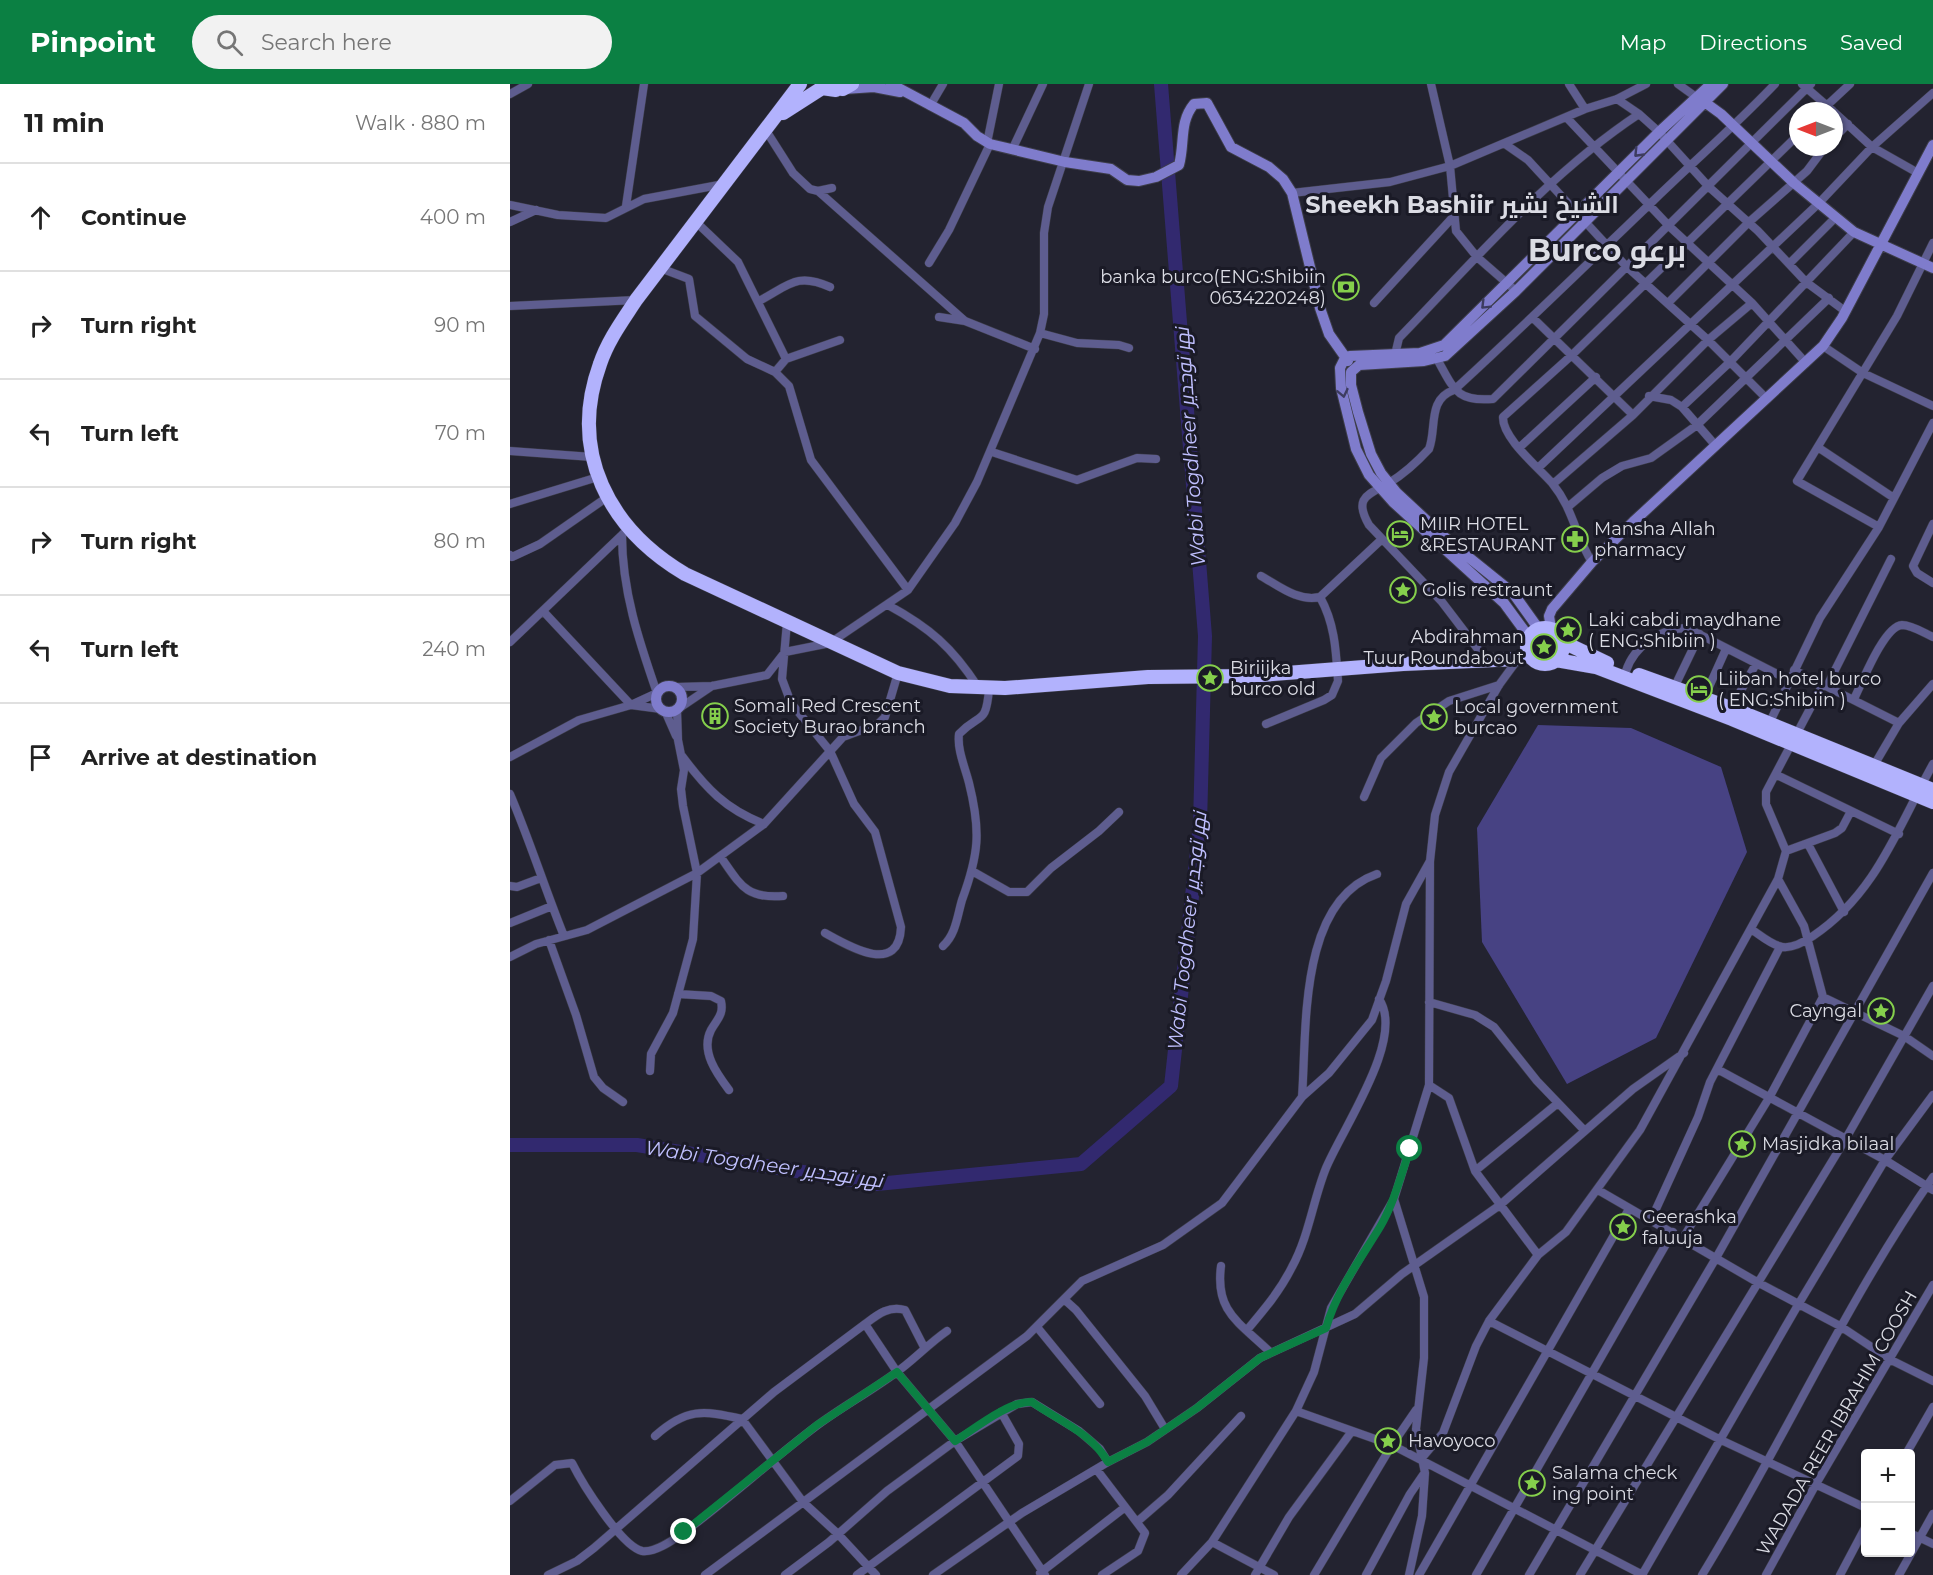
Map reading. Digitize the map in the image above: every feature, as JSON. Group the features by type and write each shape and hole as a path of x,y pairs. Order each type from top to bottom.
{"highway":[{"path":"800,84 636,300 612,336 593,387 590,423 592,457 606,498 625,532 685,574 898,673 950,687 984,689 1149,677 1248,676 1523,657 1545,664 1556,660 1596,667 1767,728 1924,790"},
{"path":"776,117 822,88 839,87"},
{"path":"1523,657 1527,643 1539,631 1626,671 1731,708 1767,728"},
{"path":"1556,660 1563,649 1563,642"},
{"path":"1795,740 1873,767 1924,790 1933,802"}],"street":[{"path":"510,94 528,84"},
{"path":"626,206 644,84"},
{"path":"891,84 964,123 989,144 1065,162 1111,169 1120,178 1139,181 1172,171 1179,165 1182,156 1183,123 1188,111 1201,102 1207,103 1213,111 1224,138 1231,147 1269,167 1283,179 1292,194 1320,308 1329,334 1345,358 1355,368"},
{"path":"930,106 943,84"},
{"path":"929,263 989,144 999,84"},
{"path":"1012,150 1043,84"},
{"path":"510,757 579,720 631,705 657,693 668,685 676,687 711,686 767,675 784,652 830,643 908,590 955,523 992,452 1035,348 1044,314 1044,232 1048,207 1055,183 1065,162 1089,84"},
{"path":"1431,84 1450,166 1453,217 1459,237 1477,257 1516,291"},
{"path":"1569,84 1585,110"},
{"path":"1292,194 1390,182 1450,166 1617,99 1646,84"},
{"path":"1678,84 1734,126 1794,183 1854,232 1928,266"},
{"path":"1622,177 1667,141 1711,84"},
{"path":"1539,631 1504,603 1362,463 1352,432 1340,368 1345,358 1359,354 1437,359 1454,349 1516,291 1622,177 1659,132 1723,84"},
{"path":"1487,661 1442,602 1381,540 1364,515 1362,505 1368,493 1383,485 1429,449 1434,412 1444,396 1454,390 1533,318 1649,204 1734,126 1774,84"},
{"path":"1830,102 1850,84"},
{"path":"1437,359 1454,390 1471,400 1493,399 1626,266 1709,188 1806,85 1819,102"},
{"path":"839,87 873,87 903,92"},
{"path":"1538,468 1819,203 1872,147 1933,93"},
{"path":"1617,99 1659,132 1709,188 1772,246 1806,282 1845,311"},
{"path":"1394,358 1399,338 1550,183 1592,146 1639,114"},
{"path":"1567,118 1669,226 1752,303 1806,363"},
{"path":"1843,119 1872,147 1918,173"},
{"path":"1843,129 1848,124"},
{"path":"765,129 802,184 818,191 965,321"},
{"path":"1504,144 1528,160 1626,266 1708,340 1766,398"},
{"path":"1592,562 1569,507 1553,484 1519,448 1503,423 1503,417 1646,285 1789,144"},
{"path":"1539,631 1552,609 1592,562 1823,346 1845,311 1933,145"},
{"path":"1668,303 1748,223 1807,171 1818,156"},
{"path":"510,206 567,216 606,218 644,199 725,184"},
{"path":"818,191 832,188"},
{"path":"510,222 537,210"},
{"path":"1374,303 1453,217"},
{"path":"1355,368 1444,345 1507,283 1583,217"},
{"path":"1789,264 1836,217"},
{"path":"695,221 738,262 786,359"},
{"path":"1682,407 1730,362 1854,232"},
{"path":"1879,527 1797,481 1928,266 1933,243"},
{"path":"660,268 688,279 695,315 747,359 775,372 789,386 811,460 908,590"},
{"path":"759,301 801,279 811,279 830,287"},
{"path":"1569,507 1602,478 1622,466 1651,458 1696,425 1747,379 1829,298"},
{"path":"510,306 636,300"},
{"path":"1553,484 1633,415 1649,396 1708,340 1752,303"},
{"path":"939,317 965,321 1035,348"},
{"path":"1533,318 1633,415"},
{"path":"1040,333 1077,343 1119,345 1129,348"},
{"path":"775,372 786,359 840,340"},
{"path":"1823,346 1863,373 1933,406"},
{"path":"1355,368 1350,379 1371,454 1383,485"},
{"path":"1519,448 1596,377"},
{"path":"1649,396 1671,400 1682,407 1716,446"},
{"path":"1767,728 1820,618 1879,527 1933,423"},
{"path":"1819,448 1894,498"},
{"path":"510,451 592,457"},
{"path":"992,452 1012,460 1045,468 1069,479 1084,479 1137,458 1155,459"},
{"path":"510,504 598,477"},
{"path":"511,557 540,544 606,498"},
{"path":"1933,524 1913,566 1917,573 1933,583"},
{"path":"510,642 625,532"},
{"path":"625,532 626,590 636,633 657,693 656,701 678,740"},
{"path":"1261,576 1293,594 1307,598 1320,597 1381,540"},
{"path":"1448,546 1513,593 1539,631"},
{"path":"1421,1459 1443,1432 1470,1360 1489,1321 1538,1255 1566,1232 1650,1115 1778,879 1786,851 1766,804 1766,792 1891,559"},
{"path":"1504,603 1513,593"},
{"path":"1266,724 1332,695 1338,681 1334,633 1328,612 1320,597"},
{"path":"888,605 939,638 984,689 987,710 981,719 963,729 958,740 979,825 972,871 952,936 943,946"},
{"path":"543,611 631,705 663,710 679,708 711,686"},
{"path":"787,622 782,679 791,703 830,751 854,804 878,840 901,927 896,950 887,954 853,949 825,933"},
{"path":"1854,699 1887,633 1899,625 1933,637"},
{"path":"1626,671 1638,651 1658,636 1680,628 1700,634 1789,680"},
{"path":"1674,688 1700,634"},
{"path":"1704,698 1726,649"},
{"path":"1181,1575 1212,1542 1296,1411 1314,1372 1331,1308 1394,1199 1429,1085 1430,861 1435,815 1449,772 1499,686 1523,657"},
{"path":"1731,708 1756,664"},
{"path":"1794,670 1899,723"},
{"path":"510,957 549,940 604,921 697,873 764,824 843,736 878,724 885,717 898,673"},
{"path":"1873,767 1899,723 1933,684"},
{"path":"1364,797 1381,758 1416,723 1449,701 1499,686"},
{"path":"650,1071 651,1054 673,1013 692,949 697,873 681,789 684,770 678,740 682,694 676,687"},
{"path":"681,754 714,796 764,824"},
{"path":"1751,929 1780,947 1809,939 1844,912 1899,834 1924,790 1933,764"},
{"path":"1777,775 1899,834"},
{"path":"510,794 564,936"},
{"path":"1786,851 1835,833 1842,828 1851,811"},
{"path":"972,871 1009,892 1027,892 1051,868 1099,831 1119,812"},
{"path":"1808,844 1844,912"},
{"path":"720,856 743,887 754,895 783,896"},
{"path":"705,1575 1037,1327 1082,1281 1163,1245 1222,1203 1302,1097 1329,1072 1366,1028 1379,999 1406,904 1430,861"},
{"path":"1529,1575 1633,1395 1716,1258 1933,873"},
{"path":"1302,1097 1304,1037 1318,943 1340,900 1354,885 1377,874"},
{"path":"510,886 517,887 541,878"},
{"path":"1683,1238 1769,1098 1823,997 1809,939 1778,879"},
{"path":"510,922 552,906"},
{"path":"549,940 576,1015 594,1077 603,1089 622,1102"},
{"path":"1651,1220 1717,1069 1780,947"},
{"path":"1580,1575 1593,1550 1845,1140 1933,986"},
{"path":"678,994 711,996 721,1001 722,1015 710,1032 708,1053 712,1066 729,1090"},
{"path":"1823,997 1904,1036 1933,1056"},
{"path":"1247,1330 1282,1286 1293,1266 1304,1240 1327,1166 1372,1075 1384,1037 1386,1017 1379,999"},
{"path":"1429,1002 1484,1019 1500,1034 1584,1130"},
{"path":"933,1575 1022,1513 1165,1430 1197,1408 1248,1365 1270,1352 1355,1314 1402,1274 1500,1205 1632,1089 1684,1053"},
{"path":"1717,1069 1885,1160 1930,1189"},
{"path":"1429,1085 1449,1098 1475,1171 1538,1255"},
{"path":"1296,1411 1392,1445 1642,1575 1798,1305 1885,1160 1933,1095"},
{"path":"1475,1171 1558,1103"},
{"path":"1702,1575 1768,1462 1840,1326 1930,1189 1933,1177"},
{"path":"1598,1190 1757,1282 1840,1326 1891,1360 1933,1381"},
{"path":"1394,1199 1424,1297 1424,1358 1416,1430 1425,1473 1422,1516 1409,1575"},
{"path":"1419,1575 1471,1486 1492,1444 1549,1350 1629,1209"},
{"path":"1476,1575 1673,1232"},
{"path":"1221,1266 1218,1284 1221,1302 1228,1312 1270,1352"},
{"name":"WADADA REER IBRAHIM COOSH","path":"1766,1575 1816,1484 1891,1360 1933,1285"},
{"path":"1065,1300 1076,1310 1145,1396 1165,1430"},
{"path":"548,1575 577,1561 774,1392 882,1311 899,1308 905,1310 924,1347"},
{"path":"1489,1321 1721,1440 1861,1506"},
{"path":"865,1324 897,1372 929,1407 955,1441 1042,1574 1124,1508"},
{"path":"1037,1327 1100,1404"},
{"path":"510,1501 555,1465 572,1463 585,1491 632,1546 642,1551 652,1551 684,1532 817,1425 897,1372 924,1347 947,1331"},
{"path":"785,1575 838,1534 887,1491 955,1441 1017,1404 1032,1402 1090,1439 1108,1462"},
{"path":"1314,1575 1392,1445 1420,1403"},
{"path":"1909,1449 1933,1407"},
{"path":"857,1575 1014,1460 1020,1451 1013,1432 1001,1412"},
{"path":"655,1436 682,1415 702,1413 742,1419 803,1502 838,1534 876,1575"},
{"path":"1138,1521 1168,1495 1241,1416"},
{"path":"1258,1571 1289,1517 1352,1431"},
{"path":"1097,1470 1145,1533 1138,1551 1102,1575"},
{"path":"1366,1575 1410,1494 1425,1473"},
{"path":"1899,1575 1933,1514"},
{"path":"1840,1575 1861,1535"},
{"path":"1915,1535 1933,1544"},
{"path":"1212,1542 1258,1571 1274,1575"}],"shaded area":[{"path":"1538,725 1631,728 1721,767 1747,852 1656,1038 1567,1084 1482,942 1477,828"}],"waterway":[{"name":"Wabi Togdheer نهر توجدير","path":"510,1145 637,1145 877,1184 1081,1164 1171,1086 1200,824 1205,636 1161,84"}],"place":[{"name":"banka burco(ENG:Shibiin 0634220248)","path":"1346,287"},
{"name":"MIIR HOTEL &RESTAURANT","path":"1400,534"},
{"name":"Mansha Allah pharmacy","path":"1575,539"},
{"name":"Golis restraunt","path":"1403,590"},
{"name":"Laki cabdi maydhane ( ENG:Shibiin )","path":"1568,630"},
{"name":"Abdirahman Tuur Roundabout","path":"1544,647"},
{"name":"Biriijka burco old","path":"1210,678"},
{"name":"Liiban hotel burco ( ENG:Shibiin )","path":"1699,689"},
{"name":"Somali Red Crescent Society Burao branch","path":"715,716"},
{"name":"Local government burcao","path":"1434,717"},
{"name":"Cayngal","path":"1881,1011"},
{"name":"Masjidka bilaal","path":"1742,1144"},
{"name":"Geerashka faluuja","path":"1623,1227"},
{"name":"Havoyoco","path":"1388,1441"},
{"name":"Salama check ing point","path":"1532,1483"}],"district":[{"name":"Sheekh Bashiir الشيخ بشير","path":"1462,205"},
{"name":"Burco برعو","path":"1607,251"}],"route":[{"path":"684,1532 817,1425 860,1399 897,1372 929,1407 955,1441 1001,1412 1017,1404 1032,1402 1090,1439 1108,1462 1132,1450 1197,1408 1248,1365 1270,1352 1326,1328 1331,1308 1341,1289 1394,1199 1410,1149"}]}
